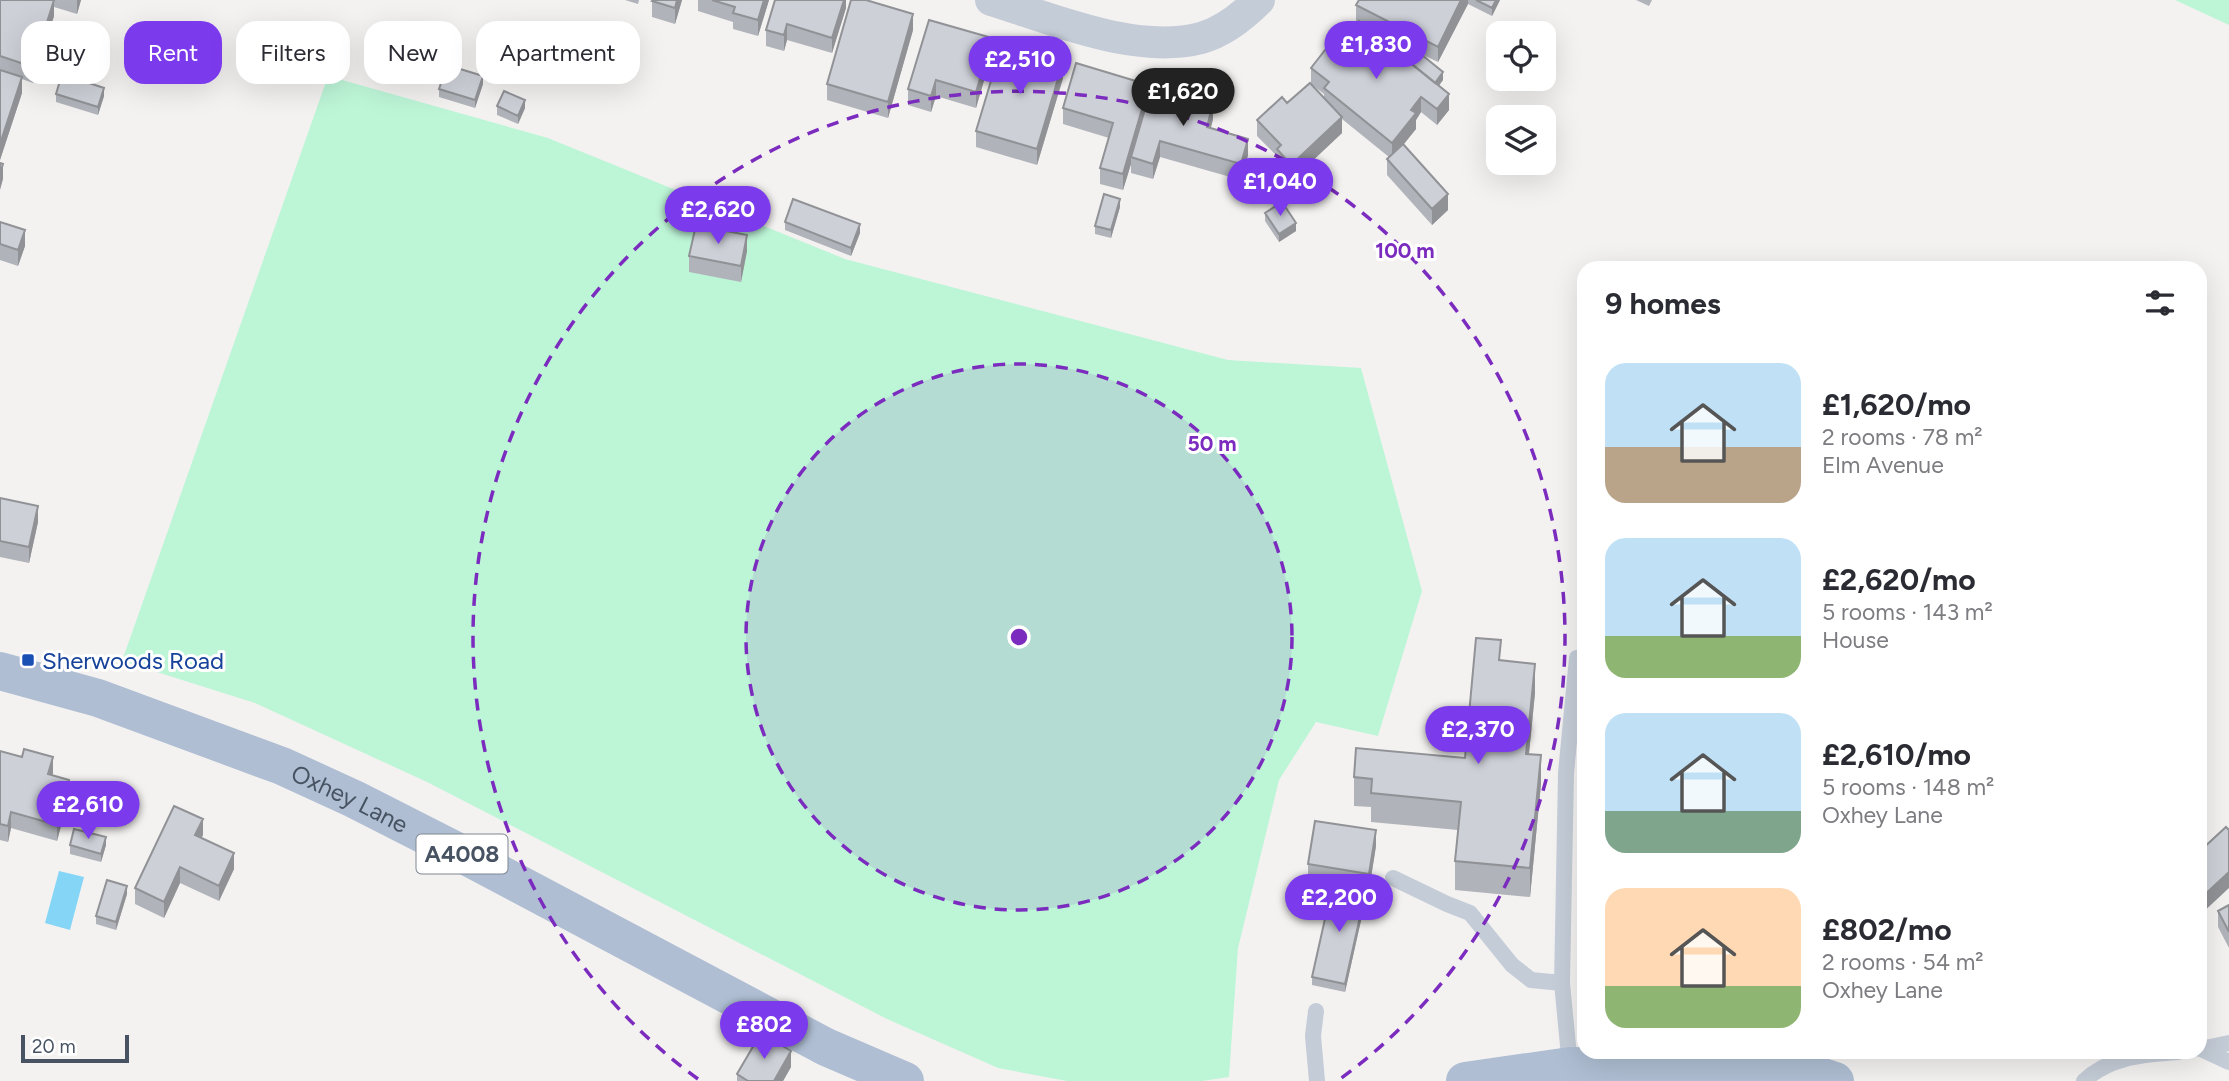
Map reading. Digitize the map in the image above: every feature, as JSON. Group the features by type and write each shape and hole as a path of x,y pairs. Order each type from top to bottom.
{"main road":[{"name":"Oxhey Lane","path":"0,671 98,698 294,772 468,857 826,1046 905,1081"},
{"path":"1465,1081 1570,1066 1796,1068 1835,1081"}],"street":[{"path":"991,0 1097,33 1144,41 1202,38 1223,29 1259,0"}],"lane":[{"path":"1570,1066 1562,983 1566,773 1577,658"},
{"path":"1393,878 1470,913 1512,965 1531,980 1562,983"},
{"path":"1316,1011 1313,1036 1317,1081"},
{"path":"2207,1048 2229,1043"},
{"path":"2207,1052 2229,1062"},
{"path":"2084,1081 2093,1072 2125,1059"}],"green space":[{"path":"2175,0 2229,0 2229,25"},
{"path":"350,82 548,138 845,259 1228,360 1361,368 1422,591 1378,736 1316,722 1279,780 1238,948 1229,1077 1202,1081 1067,1081 998,1068 887,1019 427,782 255,703 122,661 325,84"}],"water":[{"path":"59,871 84,877 70,930 45,923"}],"building":[{"path":"0,0 54,0 47,21 21,21 21,63 0,56"},
{"path":"653,0 677,0 675,8"},
{"path":"712,0 764,0 758,20 733,13 735,7"},
{"path":"775,0 844,0 832,38 787,24 784,35 766,30"},
{"path":"851,0 866,0 913,14 888,102 827,84"},
{"path":"1359,0 1461,0 1438,47 1356,5"},
{"path":"1476,0 1496,0 1492,8"},
{"path":"929,20 992,38 976,92 936,80 931,96 908,89"},
{"path":"1359,21 1449,94 1437,109 1421,97 1411,110 1416,113 1392,143 1324,88 1329,82 1311,68 1332,41 1339,46"},
{"path":"1002,44 1063,62 1037,149 976,131"},
{"path":"1417,51 1443,72 1435,83 1409,62"},
{"path":"1076,63 1149,85 1123,174 1100,168 1113,123 1063,108"},
{"path":"0,70 21,77 21,80 0,144"},
{"path":"462,70 476,74 476,84 480,84 475,100 439,89 441,84 462,84"},
{"path":"1310,83 1342,117 1291,165 1277,149 1281,145 1257,120 1282,97 1287,103"},
{"path":"59,84 92,84 104,88 98,107 56,94"},
{"path":"1152,85 1213,103 1207,127 1248,139 1241,164 1160,141 1153,164 1131,157"},
{"path":"504,91 525,100 518,116 497,106"},
{"path":"1403,144 1448,194 1432,209 1387,159"},
{"path":"1104,194 1120,199 1111,230 1095,226"},
{"path":"793,199 860,224 851,248 785,222"},
{"path":"1282,202 1296,223 1279,234 1265,213"},
{"path":"0,222 25,230 18,250 0,244"},
{"path":"696,225 747,235 741,266 689,256"},
{"path":"0,498 38,506 29,547 0,541"},
{"path":"1476,638 1501,640 1499,660 1535,664 1526,754 1541,755 1530,868 1455,861 1461,802 1371,793 1372,779 1354,777 1356,748 1465,758"},
{"path":"24,749 53,757 48,774 69,780 57,825 11,812 8,826 0,824 0,751 22,757"},
{"path":"174,806 203,819 195,835 234,853 219,886 180,867 164,902 135,888"},
{"path":"1315,821 1376,830 1369,874 1308,864"},
{"path":"2226,827 2229,830 2229,872 2207,892 2207,845"},
{"path":"74,829 106,837 101,854 70,845"},
{"path":"107,880 127,886 116,922 96,916"},
{"path":"1333,883 1366,890 1345,984 1312,977"},
{"path":"2229,905 2229,932 2218,911"},
{"path":"761,1033 791,1051 774,1081 748,1081 737,1074"}],"place":[{"name":"Sherwoods Road","path":"28,660"}]}
